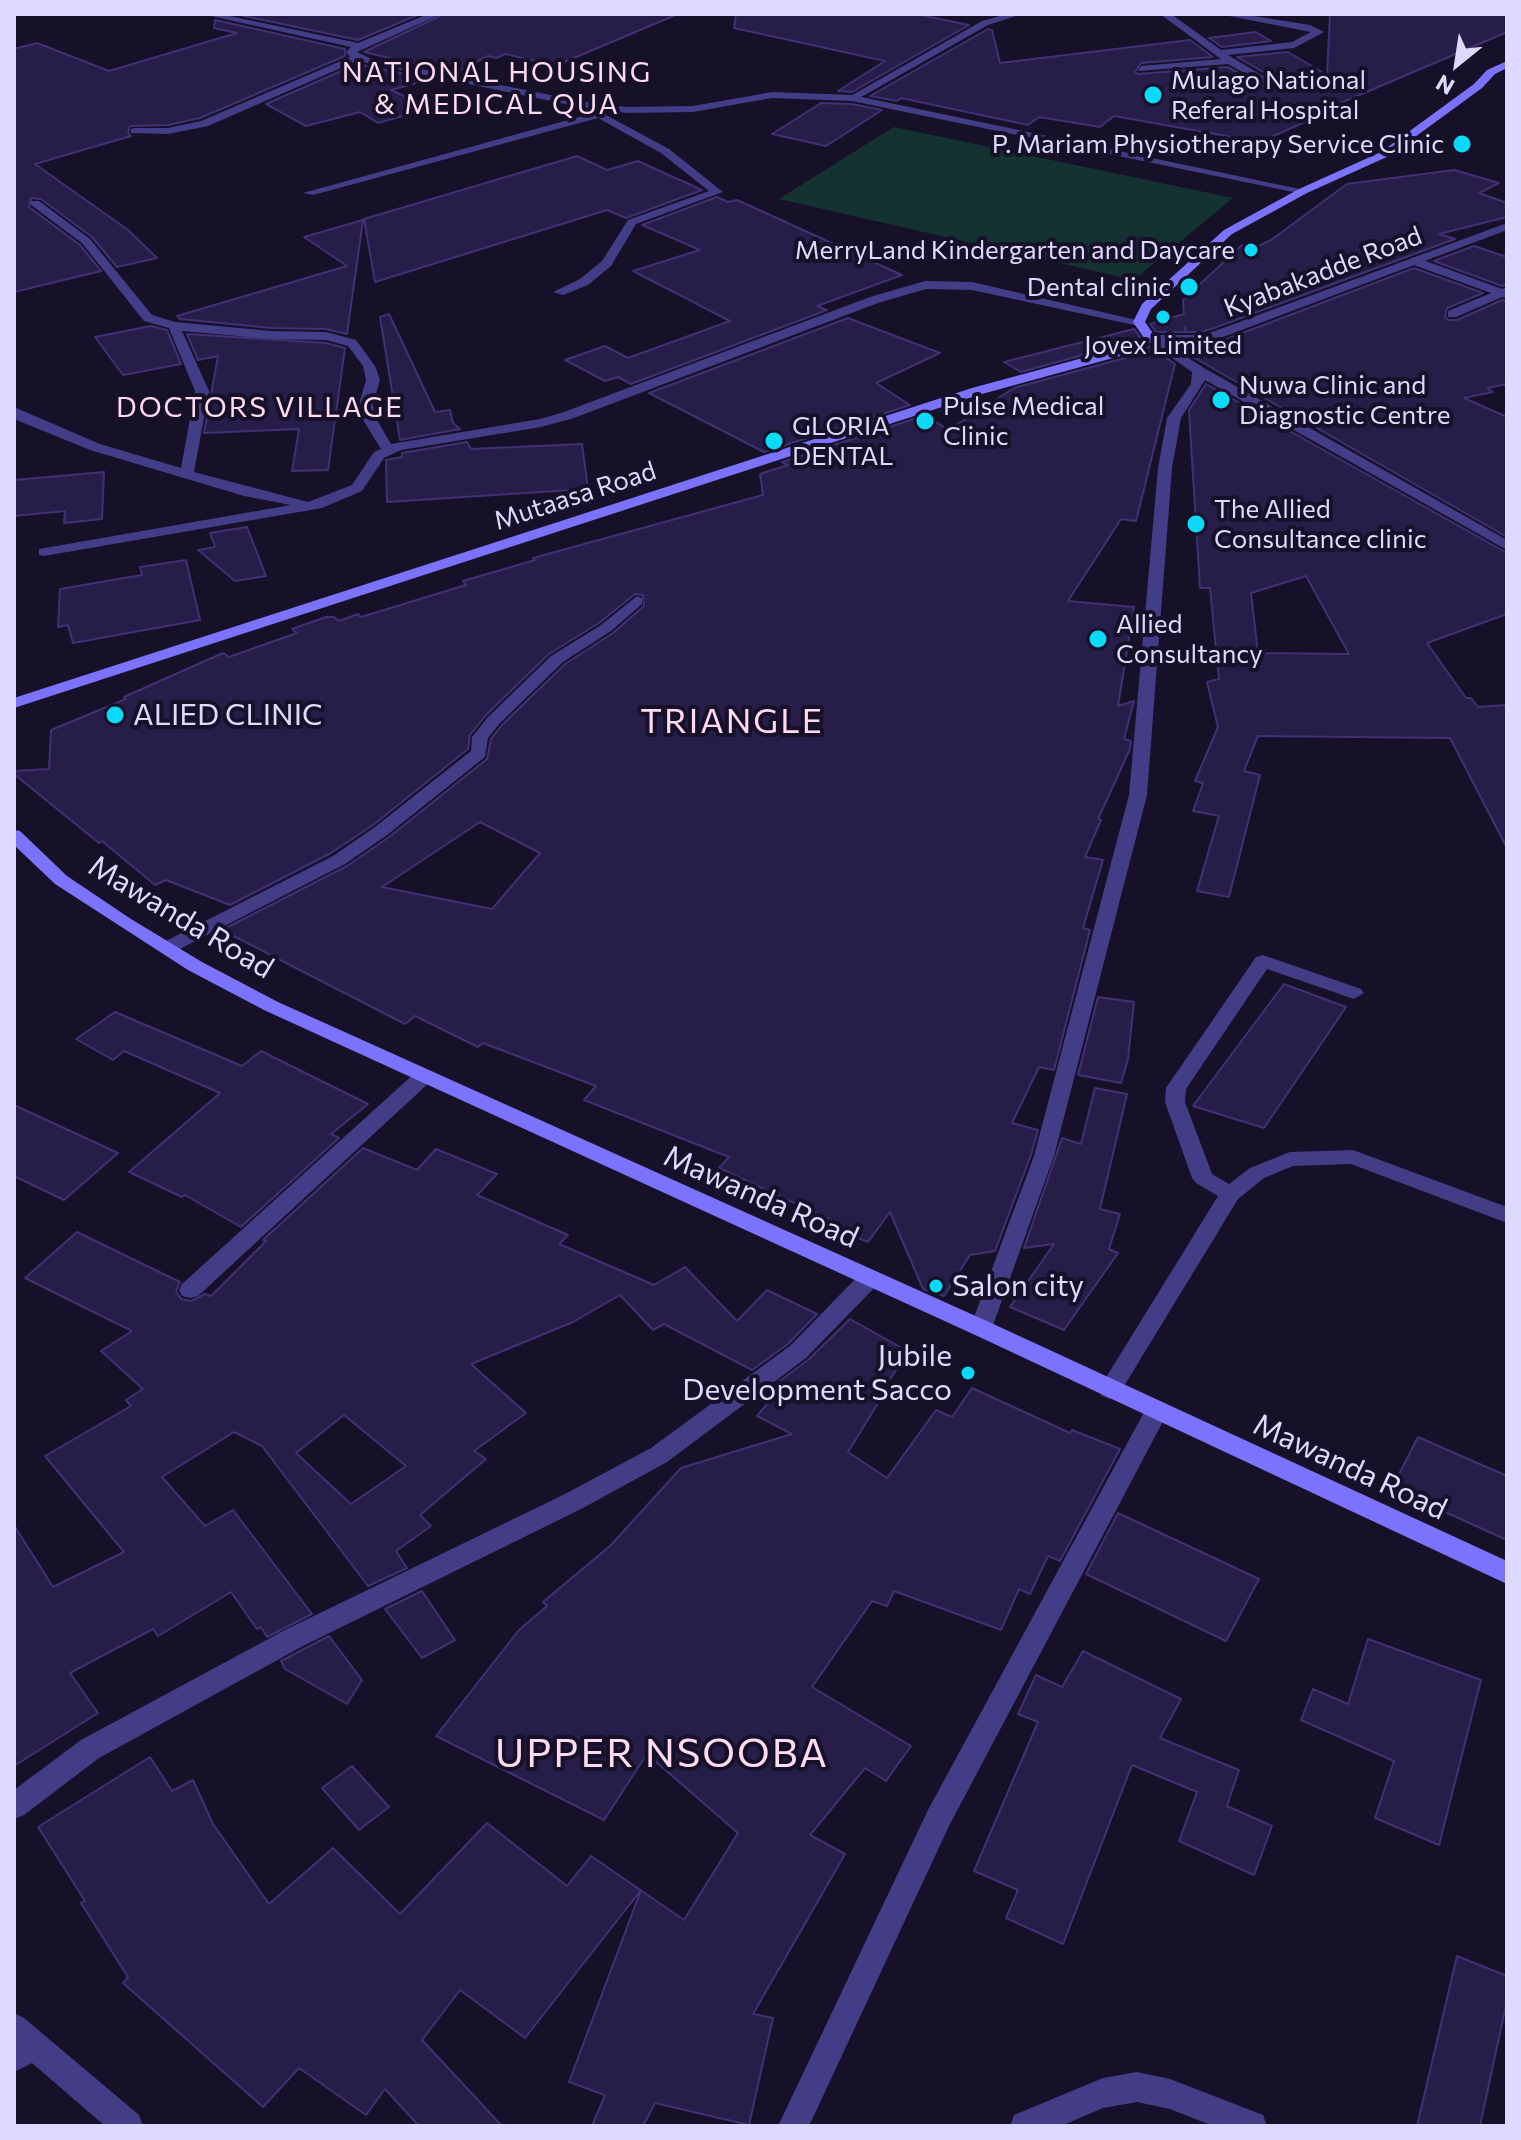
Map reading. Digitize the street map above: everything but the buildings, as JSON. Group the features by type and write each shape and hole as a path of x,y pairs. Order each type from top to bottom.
{"street":[{"path":"207,14 580,104 671,111 772,95 852,98 1303,191"},
{"path":"135,131 168,131 204,124 358,52 390,33 436,14"},
{"path":"988,14 1005,17"},
{"path":"852,98 985,23 1017,14"},
{"path":"1165,14 1230,61 1266,82"},
{"path":"1219,53 1294,45 1319,32 1224,14"},
{"path":"390,33 393,18"},
{"path":"1141,69 1230,61"},
{"path":"1139,322 1155,297 1228,232 1303,191 1385,154 1478,86 1491,72 1507,64"},
{"path":"559,292 584,282 607,263 632,222 717,192 665,151 580,104"},
{"path":"309,193 601,114"},
{"path":"35,203 86,241 142,315 155,321 174,326 271,335 342,337 352,343 369,366 373,380 366,404 367,415 388,450"},
{"name":"Kyabakadde Road","path":"1151,339 1200,339 1219,334 1507,226"},
{"path":"1415,261 1506,293"},
{"path":"44,552 317,505 357,488 374,461 388,450 409,443 518,427 569,415 861,305 925,285 972,286 1139,322 1151,339 1199,371 1507,546"},
{"path":"1452,314 1506,293"},
{"path":"174,326 202,391 187,474"},
{"name":"Mutaasa Road","path":"14,703 977,391 1131,349 1151,339"},
{"path":"981,1328 1044,1156 1138,795 1165,468 1174,418 1198,384 1199,371"},
{"path":"14,411 20,417 95,447 249,493 317,505"},
{"path":"167,948 339,860 381,831 479,753 480,737 494,720 557,659 597,635 637,601"},
{"name":"Mawanda Road","path":"14,835 61,880 167,948 271,1006 981,1328 1507,1573"},
{"path":"1230,1194 1203,1178 1175,1102 1176,1088 1263,961 1354,993"},
{"path":"190,1290 423,1077"},
{"path":"1110,1390 1230,1194 1257,1173 1290,1159 1353,1157 1507,1215"},
{"path":"14,1806 90,1749 294,1638 574,1501 659,1455 798,1352 869,1279"},
{"path":"793,2126 939,1817 1156,1412"},
{"path":"21,2043 128,2126"},
{"path":"1025,2126 1103,2093 1137,2087 1184,2099 1252,2126"}],"green space":[{"path":"894,127 1233,198 1134,280 779,199"}],"place":[{"name":"Mulago National Referal Hospital","path":"1153,95"},
{"name":"P. Mariam Physiotherapy Service Clinic","path":"1462,144"},
{"name":"MerryLand Kindergarten and Daycare","path":"1251,250"},
{"name":"Dental clinic","path":"1189,287"},
{"name":"Jovex Limited","path":"1163,317"},
{"name":"Nuwa Clinic and Diagnostic Centre","path":"1221,400"},
{"name":"Pulse Medical Clinic","path":"925,421"},
{"name":"GLORIA DENTAL","path":"774,441"},
{"name":"The Allied Consultance clinic","path":"1196,524"},
{"name":"Allied Consultancy","path":"1098,639"},
{"name":"ALIED CLINIC","path":"115,715"},
{"name":"Salon city","path":"936,1286"},
{"name":"Jubile Development Sacco","path":"968,1373"}],"district":[{"name":"NATIONAL HOUSING & MEDICAL QUA","path":"497,89"},
{"name":"DOCTORS VILLAGE","path":"260,408"},
{"name":"TRIANGLE","path":"732,722"},
{"name":"UPPER NSOOBA","path":"662,1754"}]}
